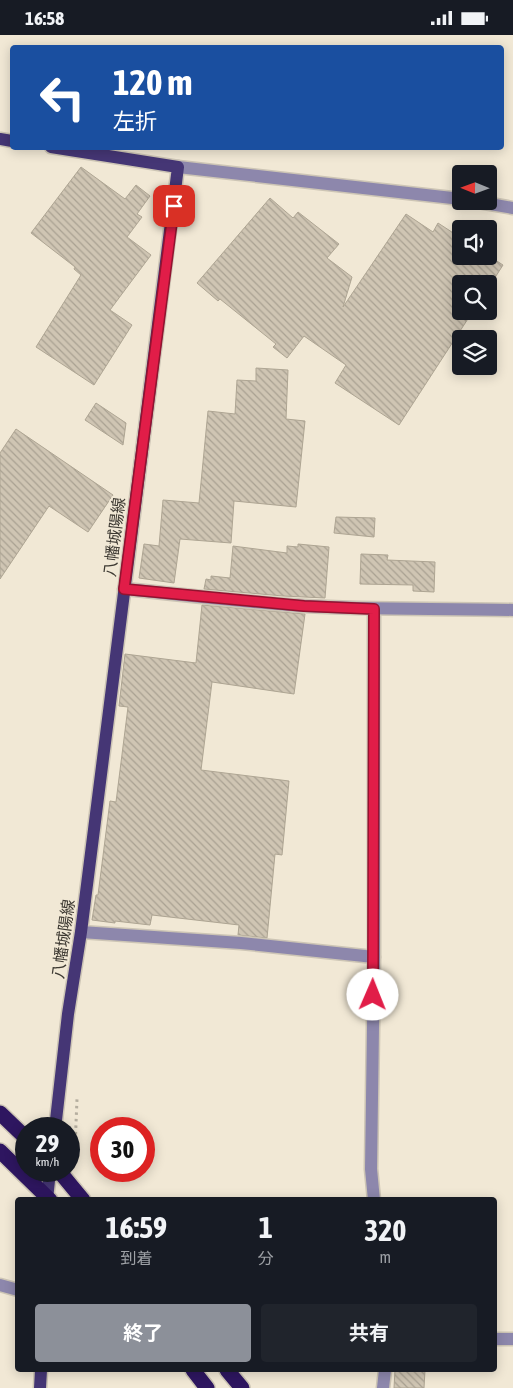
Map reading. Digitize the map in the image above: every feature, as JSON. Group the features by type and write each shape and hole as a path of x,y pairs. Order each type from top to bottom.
{"highway":[{"path":"0,1113 15,1127"},
{"path":"0,1151 46,1197"},
{"path":"68,1182 81,1197"},
{"path":"195,1372 207,1388"},
{"path":"230,1372 242,1388"}],"main road":[{"path":"70,150 178,167"},
{"name":"八幡城陽線","path":"56,1117 68,1014 81,932 178,167"},
{"path":"48,1197 49,1182"},
{"path":"40,1388 41,1372"}],"street":[{"path":"178,167 452,198"},
{"path":"498,205 513,208"},
{"path":"124,589 304,606 374,609 433,607 513,610"},
{"path":"374,609 374,957 371,1169 374,1197"},
{"path":"81,932 240,943 374,957"},
{"path":"0,1285 15,1289"},
{"path":"497,1339 513,1339"},
{"path":"383,1388 385,1372"}],"building":[{"path":"81,167 125,199 136,185 150,196 137,214 142,217 127,237 151,255 110,310 132,325 94,385 36,347 81,275 74,269 75,267 31,233"},
{"path":"270,198 293,218 298,212 339,244 327,258 352,277 343,307 406,214 433,232 438,223 452,232 452,265 497,265 497,261 503,265 497,275 452,275 452,320 467,320 461,330 452,330 452,343 399,425 335,383 346,365 304,336 287,358 273,347 276,344 197,283"},
{"path":"256,368 288,370 286,419 305,421 296,507 234,501 231,543 180,539 174,583 139,578 144,544 159,546 163,500 199,503 208,411 235,414 237,380 256,381"},
{"path":"96,403 126,423 123,445 85,420"},
{"path":"16,429 113,495 88,532 49,506 0,579 0,453"},
{"path":"336,517 375,518 374,537 334,533"},
{"path":"298,544 329,547 325,598 204,589 206,579 211,580 211,576 230,578 233,546 287,553 287,546 298,547"},
{"path":"361,554 388,555 387,560 435,562 434,592 413,591 413,585 360,584"},
{"path":"202,605 305,614 294,694 212,682 201,770 289,781 282,855 275,854 267,938 238,935 239,925 152,915 150,925 92,920 96,895 98,895 110,801 116,802 128,707 119,706 125,654 196,663"},
{"path":"395,1372 425,1372 424,1388 394,1388"}],"route":[{"path":"174,206 124,589 304,606 374,609 373,995"}]}
